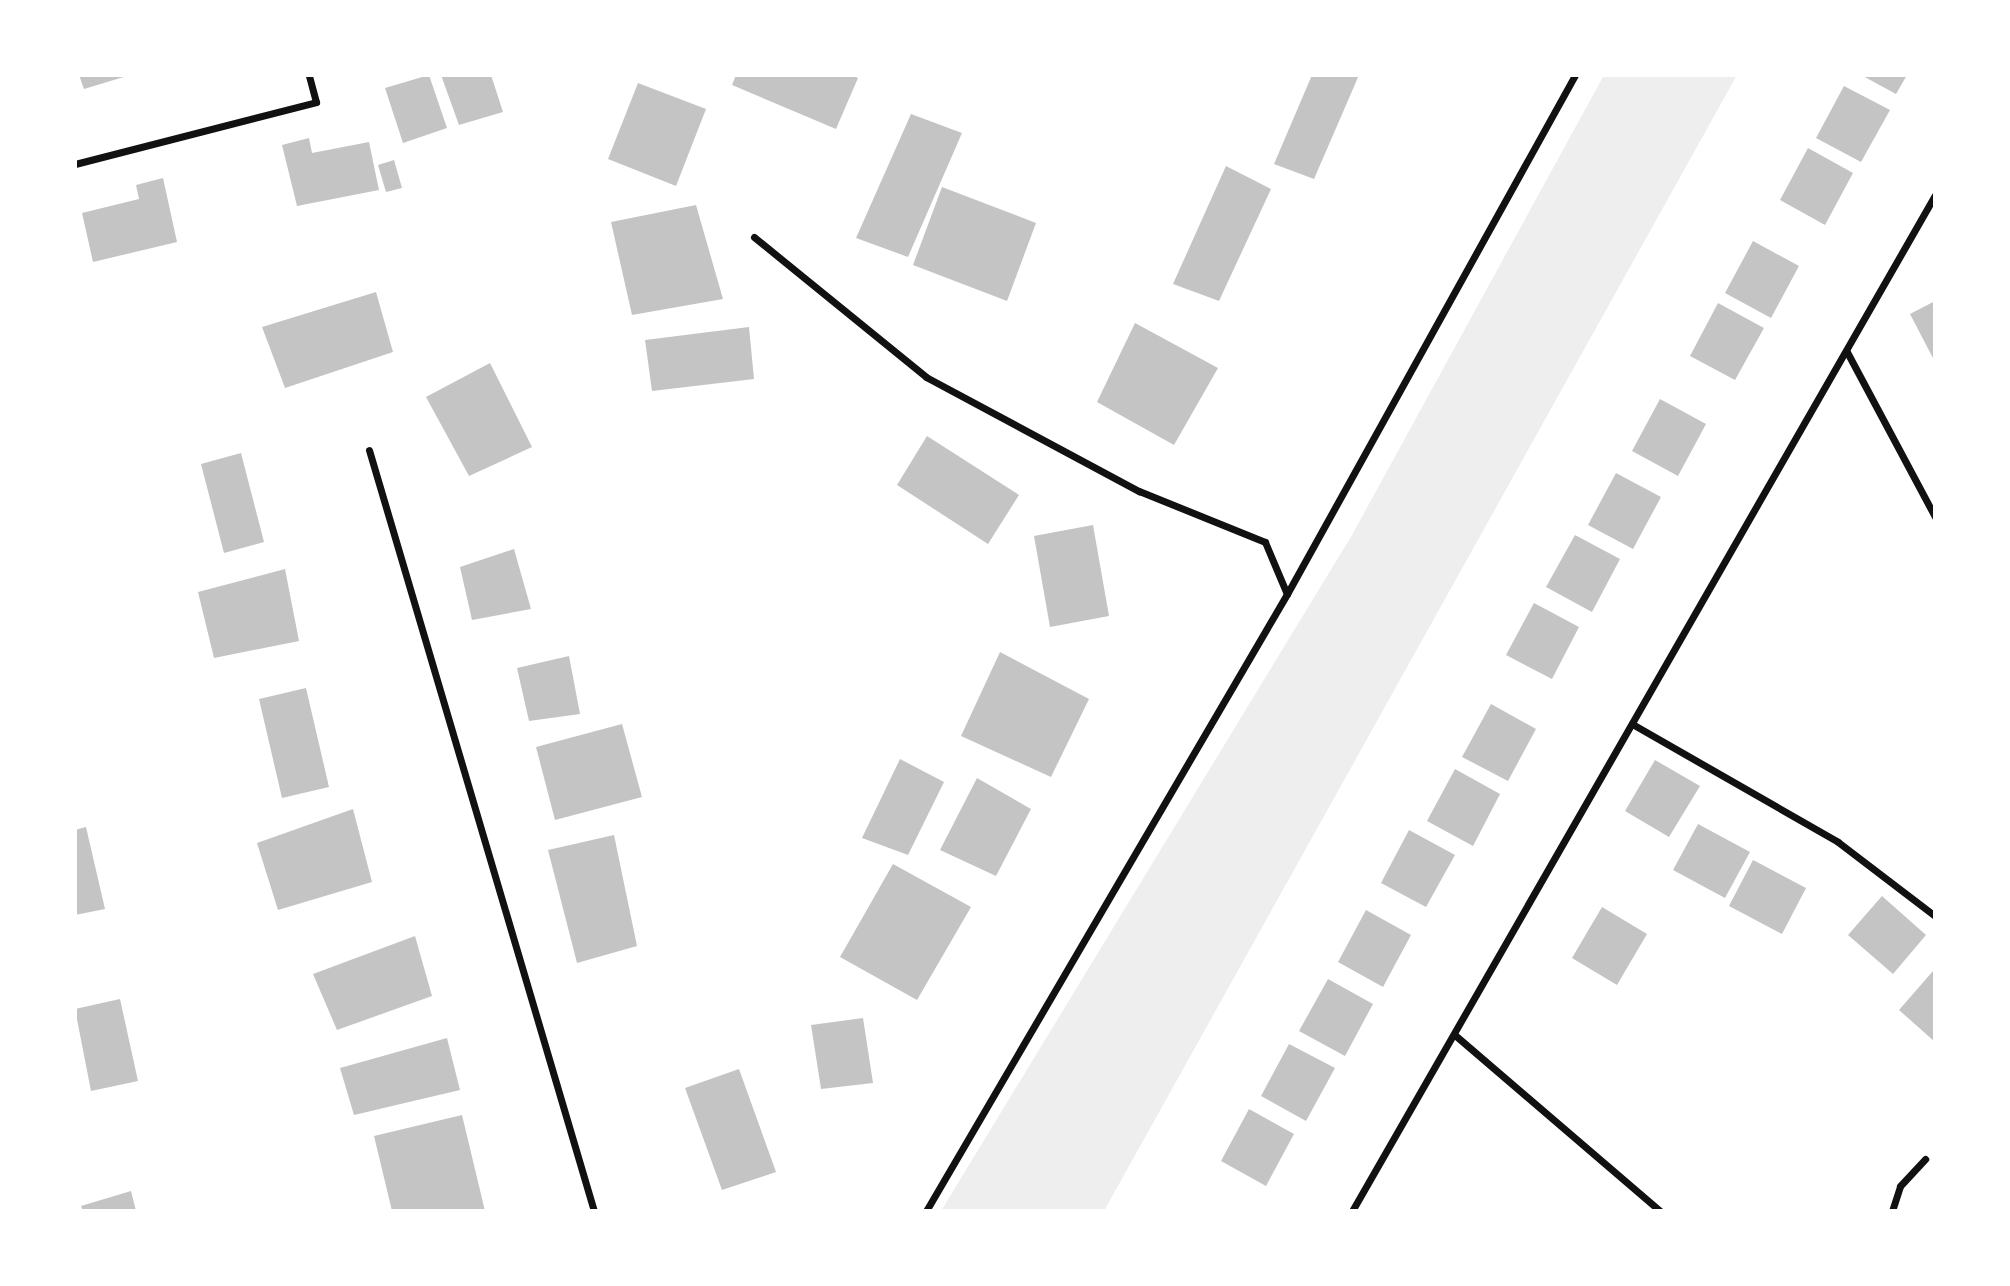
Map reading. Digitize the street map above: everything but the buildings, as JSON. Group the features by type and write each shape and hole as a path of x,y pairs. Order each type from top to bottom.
{"street":[{"path":"75,164 316,102 309,75"},
{"path":"926,1211 1287,594 1575,75"},
{"path":"1352,1211 1456,1036 1935,195"},
{"path":"754,237 926,377 1139,491 1265,542 1287,594"},
{"path":"1847,352 1935,517"},
{"path":"369,450 594,1211"},
{"path":"1634,725 1838,842 1935,916"},
{"path":"1456,1036 1660,1211"},
{"path":"1892,1211 1900,1186 1926,1159"}],"shaded area":[{"path":"1604,75 1737,75 1104,1211 941,1211 1352,535"}]}
